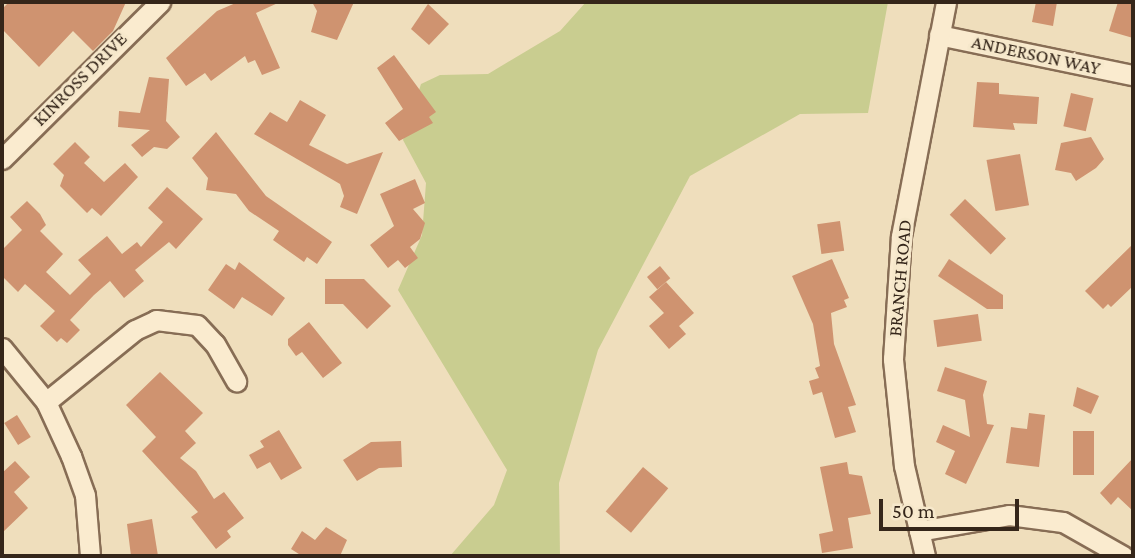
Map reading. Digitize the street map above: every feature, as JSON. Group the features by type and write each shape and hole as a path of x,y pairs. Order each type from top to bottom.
{"street":[{"name":"KINROSS DRIVE","path":"2,159 160,2"},
{"name":"BRANCH ROAD","path":"925,556 904,466 893,359 901,236 946,2"},
{"name":"ANDERSON WAY","path":"939,35 1133,75"},
{"path":"46,402 135,330 156,320 197,325 215,344 236,381"},
{"path":"2,348 46,402 85,495 90,556"},
{"path":"919,531 1009,515 1050,520 1063,522 1117,548 1124,556"}],"green space":[{"path":"586,2 888,2 868,113 800,114 690,176 598,350 559,483 560,556 450,556 494,505 507,470 398,290 422,235 426,183 403,140 421,84 440,75 488,74 560,31"}],"building":[{"path":"9,2 126,2 113,31 93,51 73,31 39,67 2,29 2,9"},
{"path":"238,2 280,2 256,13 280,68 262,75 255,60 248,63 245,56 211,81 205,73 186,86 166,58 217,11"},
{"path":"312,2 354,2 337,40 311,32 317,11"},
{"path":"1036,2 1057,2 1053,26 1032,22"},
{"path":"1118,2 1133,2 1133,38 1109,31"},
{"path":"428,4 449,24 429,45 411,29"},
{"path":"394,55 436,112 429,117 433,123 399,141 385,123 403,109 377,68"},
{"path":"149,77 169,79 166,121 180,137 167,149 154,147 142,157 131,145 150,130 118,127 119,111 140,113"},
{"path":"977,82 999,83 999,94 1039,97 1037,124 1013,123 1015,130 973,127"},
{"path":"1071,93 1093,98 1086,131 1063,126"},
{"path":"300,100 326,115 309,145 347,164 383,152 357,214 340,207 344,196 340,184 254,134 270,112 287,122"},
{"path":"216,132 266,196 332,242 317,264 307,257 304,262 273,240 279,231 249,211 236,194 206,190 208,178 192,158"},
{"path":"1091,137 1104,159 1096,168 1076,181 1071,173 1055,170 1061,143"},
{"path":"75,142 90,157 84,163 104,182 125,163 138,177 101,216 92,208 87,213 60,186 64,175 53,164"},
{"path":"1020,154 1029,205 996,211 987,160"},
{"path":"415,179 425,203 413,209 425,223 420,239 410,247 418,258 405,268 398,260 388,268 370,245 394,226 380,194"},
{"path":"167,187 203,219 176,249 169,242 135,270 144,281 124,298 110,281 70,320 80,330 67,343 61,338 57,342 40,326 55,311 25,284 18,292 2,276 2,250 22,230 10,217 27,201 40,214 46,225 40,231 63,254 46,272 70,295 91,274 78,260 107,236 122,254 137,242 141,247 163,222 148,208"},
{"path":"965,199 1006,239 991,254 950,215"},
{"path":"840,221 844,251 821,254 817,224"},
{"path":"1133,244 1133,286 1111,307 1108,304 1103,309 1085,291"},
{"path":"832,259 849,298 844,300 847,307 831,313 834,344 856,405 848,407 856,432 835,438 822,392 813,395 809,381 819,378 815,368 820,366 813,324 792,276"},
{"path":"949,259 1003,295 1003,309 987,309 938,276"},
{"path":"239,262 285,298 272,316 242,297 234,309 208,290 226,264 235,270"},
{"path":"660,266 670,278 657,289 647,277"},
{"path":"325,279 364,279 391,306 367,329 343,304 325,304"},
{"path":"666,282 694,313 679,326 686,334 669,349 649,326 664,313 649,297"},
{"path":"978,314 982,341 937,347 933,320"},
{"path":"309,322 342,363 323,378 302,352 296,356 288,345 288,339"},
{"path":"945,367 987,381 983,395 987,424 994,425 966,484 945,474 955,451 936,442 943,425 970,437 965,400 937,391"},
{"path":"160,372 203,413 185,431 196,443 180,458 196,471 214,499 224,492 244,518 227,531 231,537 216,549 191,517 198,512 142,451 156,437 126,405"},
{"path":"1077,387 1099,396 1091,414 1073,406"},
{"path":"1029,413 1045,415 1039,467 1006,463 1011,427 1027,429"},
{"path":"17,415 31,437 18,445 4,423"},
{"path":"279,430 302,468 281,480 270,462 257,469 249,455 264,447 260,441"},
{"path":"1073,431 1094,431 1094,475 1073,475"},
{"path":"401,441 402,467 379,468 357,481 343,460 371,442"},
{"path":"1133,458 1133,511 1118,497 1111,505 1100,493"},
{"path":"15,461 30,477 14,492 28,508 2,533 2,473"},
{"path":"847,462 849,474 862,476 871,514 848,518 853,548 822,553 819,534 833,531 820,467"},
{"path":"643,467 668,488 631,533 606,511"},
{"path":"152,519 158,556 131,556 127,524"},
{"path":"326,527 347,540 340,556 302,556 291,549 302,531 315,540"}]}
